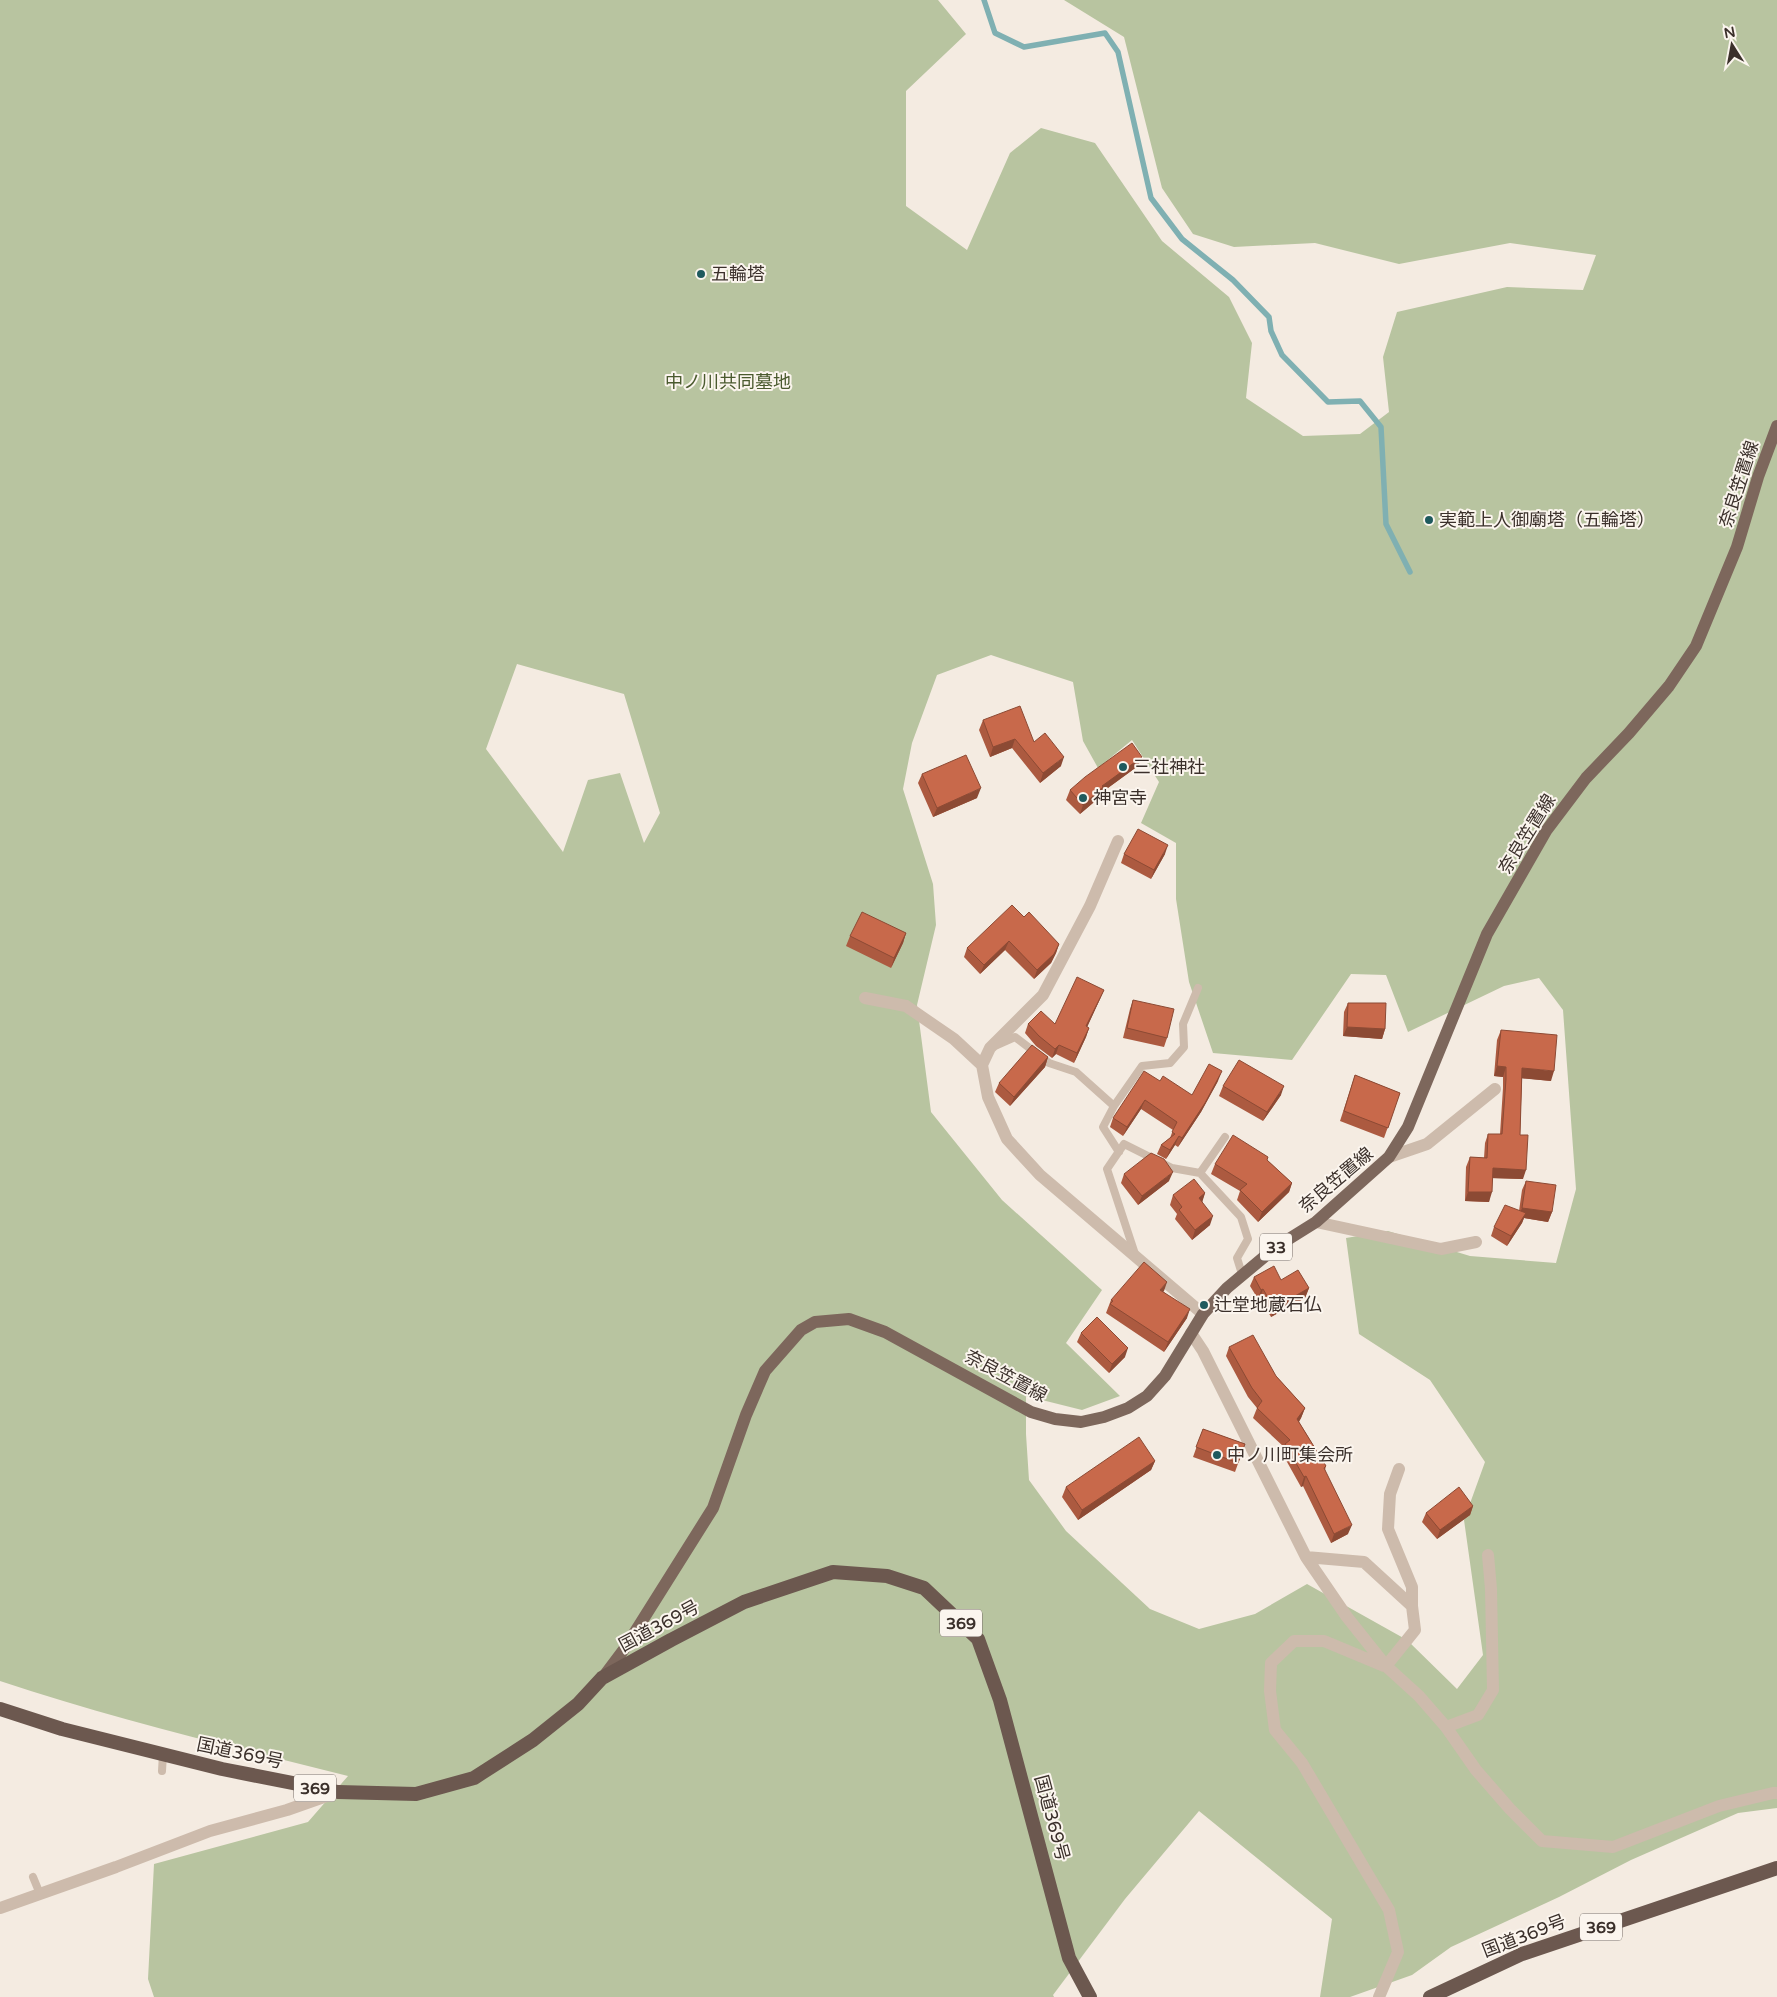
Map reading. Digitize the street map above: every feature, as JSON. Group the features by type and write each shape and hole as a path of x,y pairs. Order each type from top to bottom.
{"highway":[{"name":"国道369号","path":"0,1709 62,1729 222,1769 338,1792 416,1794 474,1778 533,1740 578,1704 602,1678 744,1602 833,1572 887,1576 924,1588 978,1639 1000,1700 1069,1958 1090,1997"},
{"name":"国道369号","path":"1430,1997 1522,1954 1777,1868"}],"main road":[{"name":"奈良笠置線","path":"602,1678 625,1648 713,1508 746,1416 765,1371 801,1330 814,1322 849,1319 885,1332 1031,1412 1055,1420 1081,1422 1104,1417 1128,1408 1147,1396 1166,1376 1203,1314 1242,1274 1276,1247 1316,1222 1389,1157 1408,1128 1487,934 1546,831 1586,778 1629,733 1669,686 1696,646 1737,547 1758,477 1777,426"}],"street":[{"path":"1118,841 1090,906 1043,995 990,1048 982,1064 988,1097 1007,1139 1040,1175 1203,1314"},
{"path":"865,998 906,1006 954,1039 982,1064"},
{"path":"1389,1157 1427,1144 1495,1089"},
{"path":"1316,1222 1441,1248 1476,1242"},
{"path":"1191,1333 1203,1351 1306,1557 1347,1617 1386,1666 1419,1696 1446,1727 1476,1770 1510,1809 1542,1841 1613,1848 1719,1806 1777,1793"},
{"path":"1386,1666 1415,1630 1412,1587 1388,1529 1390,1494 1399,1469"},
{"path":"1446,1727 1478,1715 1492,1690 1491,1589 1488,1555"},
{"path":"1306,1557 1364,1562 1412,1606"},
{"path":"1379,1997 1398,1952 1389,1910 1302,1763 1275,1730 1270,1691 1271,1663 1294,1642 1324,1641 1386,1666"},
{"path":"0,1908 210,1831 287,1810 338,1792"}],"lane":[{"path":"1119,1152 1103,1127 1114,1106 1142,1066 1170,1063 1184,1047 1183,1024 1198,988"},
{"path":"990,1048 1014,1037 1048,1063 1076,1072 1114,1106"},
{"path":"1200,1173 1225,1137"},
{"path":"1136,1256 1107,1169 1124,1144 1172,1168 1200,1173 1241,1217 1248,1238 1237,1258 1242,1274"},
{"path":"162,1771 163,1754"},
{"path":"33,1878 40,1894"}],"green space":[{"name":"中ノ川共同墓地","path":"0,0 938,0 966,34 906,91 906,206 967,250 1010,153 1041,128 1095,143 1162,241 1229,297 1252,343 1246,398 1303,436 1360,434 1389,412 1383,357 1397,312 1507,287 1583,290 1596,255 1510,243 1399,264 1315,243 1234,247 1193,234 1162,188 1124,37 1064,0 1777,0 1777,1808 1738,1813 1631,1860 1559,1897 1451,1947 1412,1975 1350,1997 1320,1997 1332,1919 1199,1811 1125,1899 1053,1995 1054,1997 154,1997 148,1979 154,1864 308,1822 348,1776 130,1720 0,1681","holes":["991,655 1073,682 1083,741 1098,768 1132,740 1159,782 1141,823 1176,843 1176,899 1189,982 1213,1053 1292,1060 1351,974 1386,975 1408,1032 1504,986 1539,978 1563,1010 1576,1189 1556,1263 1470,1256 1388,1231 1346,1238 1359,1334 1430,1380 1485,1462 1464,1520 1483,1655 1457,1689 1407,1640 1307,1584 1255,1614 1199,1629 1150,1609 1066,1531 1029,1480 1026,1396 1082,1410 1120,1396 1066,1343 1102,1290 1002,1200 931,1112 917,1005 936,925 933,884 903,789 912,743 937,675","517,664 624,694 660,813 644,843 620,773 588,780 563,852 486,749"]}],"building":[{"path":"1020,706 1034,742 1045,733 1064,757 1043,773 1015,739 993,747 983,720"},
{"path":"1132,743 1142,757 1102,786 1083,805 1070,790"},
{"path":"966,755 981,788 937,808 922,774"},
{"path":"1138,829 1168,845 1154,870 1124,854"},
{"path":"1012,905 1024,917 1029,912 1059,944 1054,954 1037,970 1009,941 984,965 967,948"},
{"path":"862,912 906,933 894,958 850,936"},
{"path":"1077,977 1104,990 1086,1026 1089,1028 1077,1053 1059,1045 1055,1049 1028,1024 1041,1011 1055,1024"},
{"path":"1133,1000 1174,1009 1167,1038 1127,1028"},
{"path":"1348,1003 1386,1003 1385,1029 1347,1027"},
{"path":"1501,1030 1557,1035 1554,1071 1522,1068 1520,1135 1528,1135 1526,1170 1493,1168 1492,1192 1468,1192 1470,1157 1487,1158 1488,1134 1502,1134 1506,1067 1497,1066"},
{"path":"1032,1045 1048,1057 1014,1097 999,1083"},
{"path":"1239,1060 1284,1086 1267,1112 1223,1086"},
{"path":"1209,1064 1222,1071 1205,1103 1182,1138 1179,1136 1170,1150 1161,1145 1175,1134 1172,1132 1177,1122 1145,1100 1127,1127 1113,1118 1144,1071 1160,1081 1163,1076 1192,1095"},
{"path":"1355,1075 1400,1093 1388,1128 1344,1111"},
{"path":"1233,1135 1268,1157 1267,1160 1292,1183 1262,1212 1240,1190 1247,1184 1215,1164"},
{"path":"1151,1153 1164,1159 1173,1172 1142,1196 1124,1174"},
{"path":"1194,1179 1205,1193 1199,1198 1213,1216 1195,1230 1179,1210 1182,1207 1173,1195"},
{"path":"1526,1181 1556,1185 1552,1212 1522,1208"},
{"path":"1505,1205 1526,1213 1511,1236 1494,1227"},
{"path":"1144,1262 1167,1282 1160,1290 1190,1309 1168,1342 1110,1304 1113,1301 1111,1300"},
{"path":"1274,1266 1281,1280 1298,1270 1309,1288 1274,1308 1254,1277"},
{"path":"1097,1317 1128,1348 1112,1364 1081,1333"},
{"path":"1253,1335 1276,1376 1305,1408 1297,1419 1326,1466 1324,1468 1352,1525 1334,1534 1306,1476 1304,1477 1285,1444 1290,1440 1257,1408 1262,1401 1252,1388 1229,1347"},
{"path":"1203,1429 1245,1444 1238,1463 1196,1447"},
{"path":"1139,1437 1155,1461 1082,1510 1066,1487"},
{"path":"1459,1487 1473,1506 1440,1530 1426,1513"}],"waterway":[{"path":"984,0 995,33 1024,47 1105,33 1118,52 1151,198 1182,239 1233,280 1269,317 1271,331 1282,355 1328,402 1360,401 1381,427 1386,524 1410,572"}],"place":[{"name":"五輪塔","path":"701,274"},
{"name":"実範上人御廟塔（五輪塔）","path":"1429,520"},
{"name":"三社神社","path":"1123,767"},
{"name":"神宮寺","path":"1083,798"},
{"name":"辻堂地蔵石仏","path":"1204,1305"},
{"name":"中ノ川町集会所","path":"1217,1455"}]}
